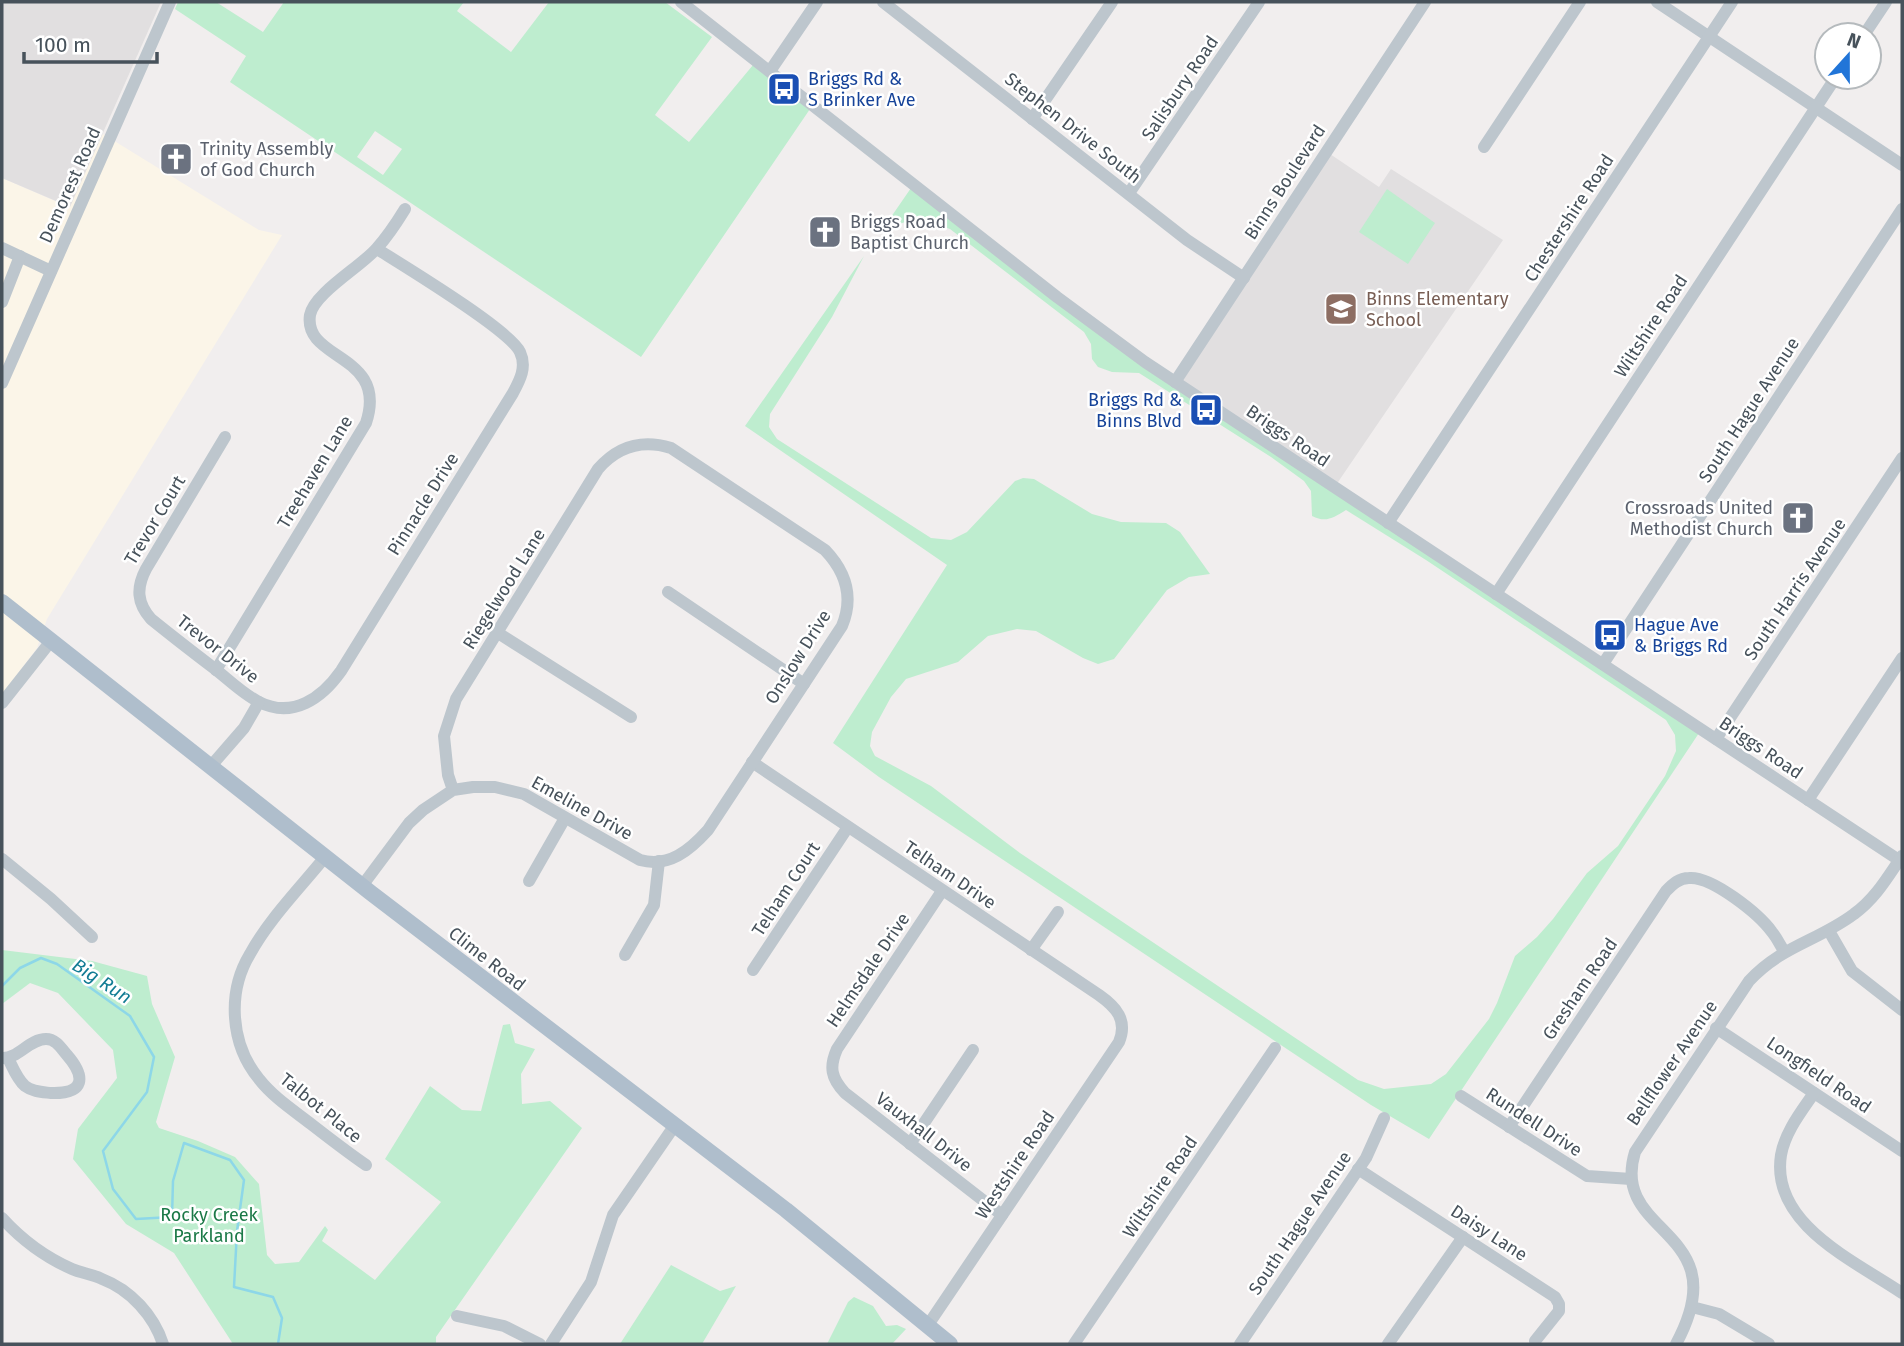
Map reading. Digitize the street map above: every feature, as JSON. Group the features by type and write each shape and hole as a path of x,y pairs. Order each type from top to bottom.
{"main road":[{"name":"Clime Road","path":"2,602 362,886 786,1210 950,1344"}],"street":[{"name":"Demorest Road","path":"2,383 170,2"},
{"name":"Briggs Road","path":"681,2 1083,317 1175,382 1901,860"},
{"path":"770,71 817,2"},
{"name":"Stephen Drive South","path":"883,2 1187,240 1244,278"},
{"path":"1032,119 1112,2"},
{"name":"Salisbury Road","path":"1129,193 1259,2"},
{"name":"Binns Boulevard","path":"1175,382 1425,2"},
{"path":"1484,147 1580,2"},
{"path":"1657,2 1902,165"},
{"name":"Chestershire Road","path":"1388,523 1732,2"},
{"path":"1873,21 1886,2"},
{"name":"Wiltshire Road","path":"1496,594 1827,91"},
{"name":"Treehaven Lane","path":"216,670 366,423 371,407 370,390 362,375 319,340 312,330 310,318 313,306 322,295 377,249 405,209"},
{"name":"South Hague Avenue","path":"1602,664 1902,209"},
{"path":"2,248 51,271"},
{"name":"Pinnacle Drive","path":"259,702 286,708 322,695 329,688 521,378 523,365 520,352 503,333 377,249"},
{"path":"2,302 20,256"},
{"name":"Trevor Court","path":"155,622 142,609 138,596 139,582 225,437"},
{"name":"Riegelwood Lane","path":"453,790 444,736 456,699 598,469 616,453 629,446 650,444"},
{"name":"Onslow Drive","path":"650,444 671,448 682,454 825,550 836,562 848,592 845,618 708,830 694,846 677,857 659,861"},
{"name":"South Harris Avenue","path":"1716,739 1902,458"},
{"path":"668,592 804,684"},
{"name":"Trevor Drive","path":"155,622 259,702"},
{"path":"498,633 631,717"},
{"path":"2,703 51,641"},
{"path":"1808,800 1902,658"},
{"path":"211,766 244,728 259,702"},
{"name":"Telham Drive","path":"752,762 1107,1001 1117,1010 1123,1022"},
{"name":"Emeline Drive","path":"453,790 495,787 512,790 536,800 633,857 650,862 659,861"},
{"path":"362,886 409,823 453,790"},
{"path":"528,881 565,818"},
{"name":"Telham Court","path":"753,970 848,827"},
{"name":"Talbot Place","path":"325,857 263,934 248,957 237,986 236,1023 239,1042 247,1061 267,1088 366,1166"},
{"path":"2,859 92,937"},
{"name":"Bellflower Avenue","path":"1631,1179 1632,1161 1638,1144 1749,981 1784,951 1829,931 1867,904 1901,860"},
{"path":"625,955 654,905 659,861"},
{"name":"Gresham Road","path":"1509,1127 1666,891 1675,882 1687,877 1707,881 1741,903 1772,932 1784,951"},
{"name":"Helmsdale Drive","path":"831,1072 837,1049 942,891"},
{"path":"1031,950 1058,912"},
{"path":"1829,931 1852,971 1902,1010"},
{"name":"Westshire Road","path":"928,1325 1119,1042 1123,1022"},
{"name":"Longfield Road","path":"1716,1028 1902,1152"},
{"path":"46,1039 57,1042 78,1068 79,1084 73,1091 65,1093 39,1092 26,1087 5,1058 35,1042 46,1039"},
{"name":"Wiltshire Road","path":"1074,1344 1275,1048"},
{"path":"910,1143 973,1051"},
{"name":"Vauxhall Drive","path":"831,1072 845,1093 1002,1216"},
{"path":"1814,1093 1793,1125 1782,1154 1780,1174 1788,1204 1801,1222 1816,1235 1902,1293"},
{"name":"Rundell Drive","path":"1461,1096 1587,1176 1631,1179"},
{"name":"South Hague Avenue","path":"1240,1344 1358,1168 1376,1139 1384,1118"},
{"path":"551,1344 591,1282 613,1215 675,1125"},
{"name":"Daisy Lane","path":"1358,1168 1555,1297 1559,1311 1535,1341"},
{"path":"1631,1179 1641,1208 1672,1237 1686,1255 1693,1278 1692,1307 1676,1344"},
{"path":"2,1218 18,1235 62,1264 102,1278 130,1297 154,1323 163,1344"},
{"path":"1388,1344 1462,1237"},
{"path":"1692,1307 1719,1314 1769,1344"},
{"path":"457,1316 504,1326 540,1344"}],"shaded area":[{"path":"2,2 161,2 70,207 2,178"},
{"path":"103,134 259,230 282,235 47,619 37,648 2,694 2,178 69,207"},
{"name":"Binns Elementary School","path":"1330,154 1379,187 1391,169 1503,240 1336,485 1179,379"}],"green space":[{"path":"178,2 216,2 263,32 284,2 464,2 457,11 511,52 549,2 665,2 712,37 655,115 689,142 753,65 810,109 641,357 230,82 246,56 175,9","holes":["375,131 402,149 383,175 357,157"]},
{"path":"911,188 1143,367 1699,733 1429,1139 1371,1105 879,777 833,743 947,565 745,426 864,256 832,317 770,414 769,427 777,439 931,538 951,540 967,532 1015,481 1023,478 1034,479 1092,514 1121,522 1166,523 1180,532 1210,574 1189,577 1167,590 1114,659 1098,664 1036,631 1017,629 988,636 958,662 906,679 891,697 872,732 870,746 875,756 931,786 1020,853 1358,1080 1384,1089 1431,1084 1446,1074 1489,1019 1515,956 1553,919 1587,873 1618,846 1665,776 1676,751 1675,735 1666,720 1346,510 1329,519 1312,516 1311,491 1304,481 1271,457 1139,373 1112,372 1098,367 1092,359 1091,344 1084,332 950,229 914,221 899,224 880,233"},
{"path":"1387,189 1435,223 1408,264 1359,232"},
{"name":"Rocky Creek Parkland","path":"2,950 92,961 147,976 152,1004 175,1057 156,1122 159,1128 235,1157 259,1184 267,1255 275,1264 299,1262 325,1226 328,1230 322,1241 375,1280 441,1202 385,1159 430,1086 462,1110 481,1111 503,1025 510,1024 515,1043 535,1049 521,1074 522,1104 550,1101 582,1128 436,1337 436,1344 233,1344 174,1253 126,1224 73,1159 78,1129 117,1078 113,1050 58,993 30,983 2,1004"},
{"path":"671,1265 720,1291 736,1286 702,1344 620,1344"},
{"path":"854,1297 873,1306 886,1326 897,1325 906,1329 892,1344 827,1344 848,1302"}],"waterway":[{"name":"Big Run","path":"2,986 20,968 41,958 57,964 130,1016 154,1057 147,1092 103,1151 113,1189 136,1219 172,1217 173,1181 184,1143 230,1160 244,1180 237,1231 234,1287 273,1297 282,1318 278,1344"}],"place":[{"name":"Briggs Rd & S Brinker Ave","path":"784,89"},
{"name":"Trinity Assembly of God Church","path":"176,159"},
{"name":"Briggs Road Baptist Church","path":"825,232"},
{"name":"Binns Elementary School","path":"1341,309"},
{"name":"Briggs Rd & Binns Blvd","path":"1206,410"},
{"name":"Crossroads United Methodist Church","path":"1798,518"},
{"name":"Hague Ave & Briggs Rd","path":"1610,635"}]}
